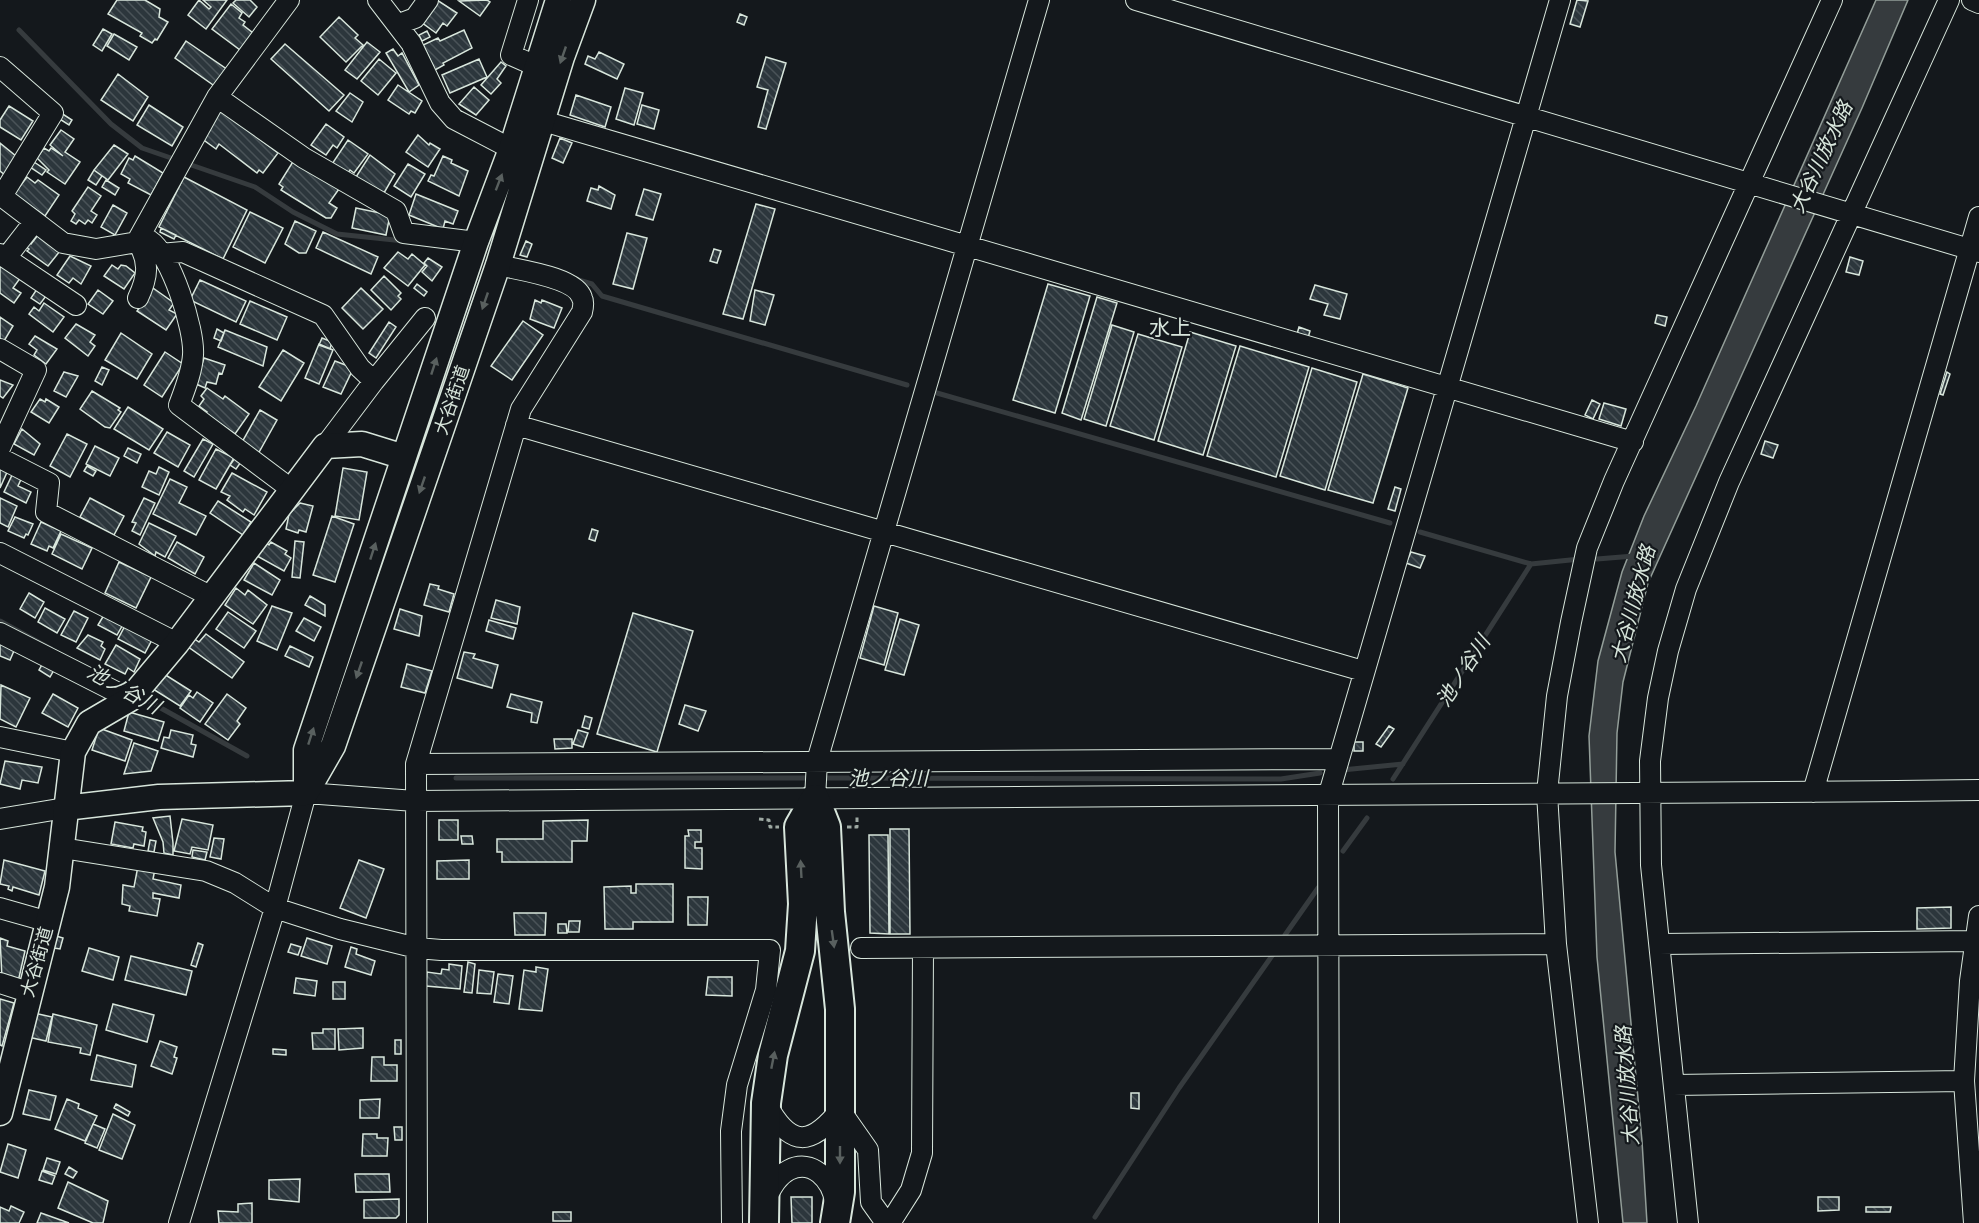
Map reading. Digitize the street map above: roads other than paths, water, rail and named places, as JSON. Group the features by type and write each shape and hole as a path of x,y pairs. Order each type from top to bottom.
{"highway":[{"path":"764,1213 766,1103 773,1055 800,951 803,904 799,827 815,780"},
{"path":"815,780 826,827 830,912 840,1009 840,1192 836,1219"}],"main road":[{"name":"大谷街道","path":"306,793 333,746 498,265 536,66 558,0"},
{"name":"大谷街道","path":"306,793 306,750 476,242 521,154 543,121 561,57 583,0"},
{"path":"325,446 362,444 404,457"},
{"name":"大谷街道","path":"0,1113 6,1058 49,922 62,848 73,752 88,723 134,694 177,643 325,446"},
{"path":"65,808 159,797 306,793"}],"street":[{"path":"137,241 217,97 289,0"},
{"path":"378,0 399,24 440,103 454,120 521,154"},
{"path":"399,24 415,18 428,0"},
{"path":"528,0 511,55 536,66"},
{"path":"815,780 882,532 1039,0"},
{"path":"1136,0 1974,251"},
{"path":"1329,1223 1328,797 1560,0"},
{"path":"1588,1223 1556,944 1547,793 1557,696 1587,548 1748,183 1832,0"},
{"path":"1688,1223 1646,795 1658,698 1668,651 1686,589 1729,482 1850,212 1949,0"},
{"path":"1972,0 1979,3"},
{"path":"0,67 53,114 1,196 63,243 81,247 109,248 149,240 157,245 160,254 172,270 193,342 191,371 179,405 291,489"},
{"path":"217,97 304,158 396,211 404,233 476,242"},
{"path":"543,121 1446,389 1633,442"},
{"path":"1813,792 1974,251 1979,217"},
{"path":"33,222 3,256 76,305"},
{"path":"137,241 145,254 147,269 138,298"},
{"path":"160,254 183,252 323,315 360,368 374,381"},
{"path":"417,1223 416,764 521,409 582,312 583,298 577,289 565,281 498,265"},
{"path":"325,446 424,318"},
{"path":"0,349 36,370 0,448"},
{"path":"516,425 1363,671"},
{"path":"0,458 49,483 46,512 212,597"},
{"path":"0,553 177,643"},
{"path":"0,633 134,694"},
{"path":"0,737 73,752"},
{"path":"179,1223 275,908 306,793 415,801 815,780 1339,759"},
{"path":"416,764 1328,797 1979,790"},
{"path":"0,819 65,808"},
{"path":"62,848 206,871 235,883 275,908 340,929 417,948 441,950 770,950 766,990 737,1085 731,1131 732,1223"},
{"path":"0,908 49,922"},
{"path":"1660,944 1978,925 1972,1034 1964,1082 1974,1151 1974,1223"},
{"path":"861,948 1556,944"},
{"path":"890,1223 911,1190 922,1153 922,948"},
{"path":"0,984 28,993"},
{"path":"1674,1085 1964,1082"},
{"path":"766,1103 778,1125 789,1134 801,1138 813,1136 825,1128 840,1110 868,1150 871,1202 886,1223"},
{"path":"764,1213 780,1177 789,1170 804,1166 817,1171 828,1181 834,1193 836,1219"}],"water":[{"name":"大谷川放水路","path":"1876,0 1908,0 1862,108 1648,583 1623,682 1617,733 1615,852 1642,1141 1647,1223 1623,1223 1597,957 1589,736 1598,661 1622,572 1644,516 1696,406"}],"waterway":[{"path":"19,30 111,124 142,148 255,187 293,212 337,234 404,241"},
{"path":"575,279 592,284 602,296 907,385"},
{"path":"937,393 1390,523"},
{"path":"1420,532 1531,564 1580,559"},
{"name":"池ノ谷川","path":"1597,559 1634,556"},
{"name":"池ノ谷川","path":"1393,779 1531,564"},
{"name":"池ノ谷川","path":"0,621 51,649"},
{"name":"池ノ谷川","path":"141,697 247,756"},
{"name":"池ノ谷川","path":"1342,770 1403,764"},
{"name":"池ノ谷川","path":"821,778 1281,779 1320,773"},
{"name":"池ノ谷川","path":"456,778 811,778"},
{"path":"1343,851 1367,818"},
{"path":"1285,935 1318,888"},
{"path":"1095,1217 1179,1088 1274,953"}],"district":[{"name":"水上","path":"1170,328"}]}
